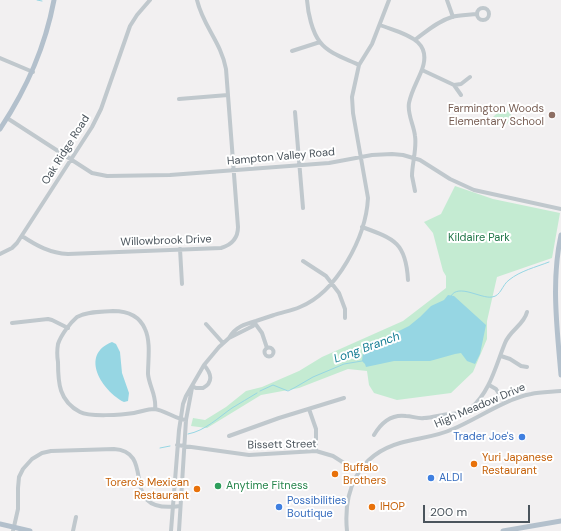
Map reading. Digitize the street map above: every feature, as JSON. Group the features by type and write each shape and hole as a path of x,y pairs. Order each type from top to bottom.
{"main road":[{"path":"0,129 33,72 45,37 54,0"},
{"path":"561,235 556,268 555,291 561,375"},
{"path":"503,531 561,521"},
{"path":"0,524 13,529 30,531"}],"street":[{"name":"Oak Ridge Road","path":"0,254 15,246 72,160 97,118 130,26 150,0"},
{"name":"Willowbrook Drive","path":"22,236 39,247 58,253 221,248 230,244 234,239 238,227 226,69 223,56 204,19 197,0"},
{"path":"306,0 320,42 336,54 359,65"},
{"path":"171,531 180,420 186,396 204,365 239,327 246,323 254,322 304,305 319,294 330,283 350,257 362,227 368,198 352,102 359,65 372,44 389,0"},
{"path":"446,0 453,17"},
{"path":"416,39 431,28 453,17 477,14"},
{"path":"380,25 416,39 424,54 422,70 414,86 409,104 416,143 412,177 415,191"},
{"path":"292,51 320,42"},
{"path":"0,58 33,72"},
{"path":"422,70 454,85 461,95"},
{"path":"454,85 460,84 470,77"},
{"path":"179,99 228,95"},
{"path":"295,112 302,208"},
{"name":"Hampton Valley Road","path":"7,118 92,172 108,176 170,175 332,163 361,157 392,154 414,158 433,167 450,179 474,190 561,209"},
{"path":"362,227 388,236 396,242 406,259 408,280"},
{"path":"180,249 182,284"},
{"path":"303,261 326,276 339,293 343,299 345,318"},
{"path":"155,409 154,395 148,376 147,336 138,319 132,314 121,311 93,312 79,317 61,338 58,348 58,382 64,396 74,408 83,414 92,415 128,413 155,409 180,420 186,420"},
{"path":"374,435 380,425 387,419 396,416 404,415 423,418 468,411 477,403 489,385 507,339 526,318 527,312"},
{"path":"12,323 48,319 68,328"},
{"path":"254,322 262,333 267,348"},
{"path":"206,324 223,343"},
{"path":"501,356 510,359 521,366 527,367"},
{"path":"192,386 196,388 203,388 210,382 210,373 204,365"},
{"path":"489,385 496,389 505,403"},
{"path":"178,531 186,420 192,386"},
{"name":"High Meadow Drive","path":"347,531 347,504 350,487 358,472 373,456 389,446 451,430 505,403 531,394 561,391"},
{"path":"230,436 279,418 344,398"},
{"path":"309,409 316,429 316,451"},
{"name":"Bissett Street","path":"177,445 249,455 316,451 333,456 358,472"},
{"path":"13,529 18,509 18,488 21,473 32,458 42,453 51,451 124,450 131,455 136,463 141,493 148,502 160,507 180,506"},
{"path":"73,531 76,517"}],"green space":[{"path":"504,107 514,118 503,127 493,117"},
{"name":"Kildaire Park","path":"455,186 493,199 560,213 552,258 497,277 487,321 487,339 473,372 451,393 397,400 374,393 369,385 367,371 348,369 299,388 261,395 207,428 191,426 193,418 205,420 226,407 246,391 262,387 299,371 322,357 403,321 446,288 446,276 443,271 433,233 424,222 441,214"}],"water":[{"path":"448,295 454,296 486,325 480,354 475,364 467,361 461,353 430,361 394,361 366,367 362,361 363,353 375,343 409,326 431,306 444,300"},
{"path":"112,342 116,344 120,352 122,373 129,393 128,401 124,402 108,390 97,373 95,364 97,355 102,348"}],"waterway":[{"path":"37,0 42,1"},
{"name":"Long Branch","path":"451,296 454,292 459,291 487,297 495,296 513,277 549,262"},
{"name":"Long Branch","path":"260,391 273,385 288,391 313,377 344,364 362,361"},
{"name":"Long Branch","path":"188,434 206,427 232,408 257,393"},
{"name":"Long Branch","path":"160,448 170,446"}],"place":[{"name":"Farmington Woods Elementary School","path":"552,115"},
{"name":"Trader Joe's","path":"522,437"},
{"name":"Yuri Japanese Restaurant","path":"474,464"},
{"name":"Buffalo Brothers","path":"335,474"},
{"name":"ALDI","path":"431,478"},
{"name":"Anytime Fitness","path":"218,486"},
{"name":"Torero's Mexican Restaurant","path":"197,489"},
{"name":"Possibilities Boutique","path":"279,507"},
{"name":"IHOP","path":"372,507"}]}
